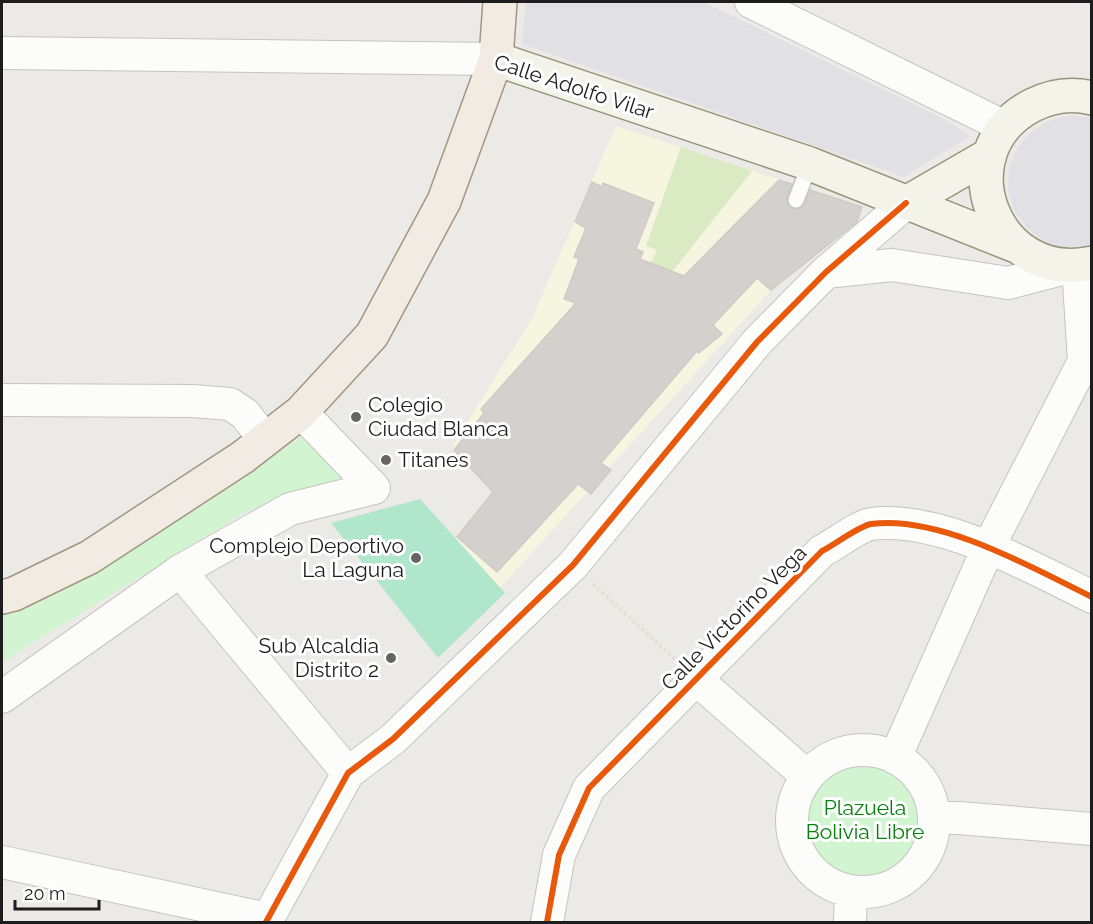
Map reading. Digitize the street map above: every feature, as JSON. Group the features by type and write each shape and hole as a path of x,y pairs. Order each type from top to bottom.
{"main road":[{"path":"2,597 14,594 90,557 265,440 301,412 372,335 444,201 496,59 500,2"},
{"name":"Calle Adolfo Vilar","path":"496,59 810,164 1016,246 1040,260 1081,265"},
{"path":"906,203 997,141 1023,110 1043,100 1065,95 1090,94"},
{"path":"997,141 986,172 987,194 992,213 1002,231 1016,246"}],"street":[{"path":"759,3 997,141"},
{"name":"Calle Adolfo Vilar","path":"2,52 496,59"},
{"path":"2,862 266,921 348,773 393,739 573,565 757,342 826,272 906,203"},
{"path":"826,272 892,265 1008,284 1081,265"},
{"path":"1081,265 1092,297"},
{"path":"895,758 989,546 1084,361 1081,265"},
{"path":"2,400 193,401 231,404 245,414 265,440"},
{"path":"2,697 180,571 290,509 374,489 301,412"},
{"name":"Calle Victorino Vega","path":"547,922 559,855 589,788 822,551 869,524 915,526 989,546 1092,597"},
{"path":"180,571 348,773"},
{"path":"696,679 807,776"},
{"path":"872,750 895,758 915,772 928,792 934,816 932,837 925,858 911,874 893,886 872,893 850,907 808,868 796,847 791,823 794,806 807,776 825,760 848,751 872,750"},
{"path":"934,816 1092,829"}],"lane":[{"path":"796,200 810,164"}],"path":[{"path":"573,565 696,679"}],"shaded area":[{"path":"526,2 703,2 942,118 970,136 904,177 522,44"},
{"path":"1072,115 1091,118 1091,245 1085,247 1064,247 1043,241 1027,228 1014,210 1008,190 1009,168 1017,148 1031,132 1050,120"},
{"path":"616,126 862,207 855,226 771,290 499,589 454,542 493,492 453,445 532,319"}],"green space":[{"path":"681,147 752,171 672,272 651,263 657,250 646,246"},
{"path":"308,432 345,476 338,484 247,511 2,662 2,610 54,593 204,505"},
{"name":"Complejo Deportivo La Laguna","path":"420,499 505,593 438,658 331,523"},
{"name":"Plazuela Bolivia Libre","path":"865,758 889,763 909,776 922,796 927,820 922,844 909,864 889,877 865,882 841,877 821,864 808,844 803,820 808,796 821,776 841,763"}],"building":[{"path":"779,180 792,184 786,201 792,209 803,207 810,190 862,207 857,222 771,290 757,278 713,325 722,334 699,353 697,351 601,463 611,470 591,494 578,484 497,572 457,537 493,492 454,450 484,413 481,409 576,303 564,299 579,259 574,257 586,228 575,222 592,182 602,187 603,183 654,203 636,249 643,252 640,259 684,276"}],"cycle path":[{"path":"266,922 348,773 393,739 573,565 757,342 826,272 906,203"},
{"path":"547,922 559,855 589,788 822,551 853,532 871,524 898,523 926,527 955,535 1013,558 1092,597"}],"place":[{"name":"Colegio Ciudad Blanca","path":"356,417"},
{"name":"Titanes","path":"386,460"},
{"name":"Complejo Deportivo La Laguna","path":"416,558"},
{"name":"Sub Alcaldia Distrito 2","path":"391,658"}]}
